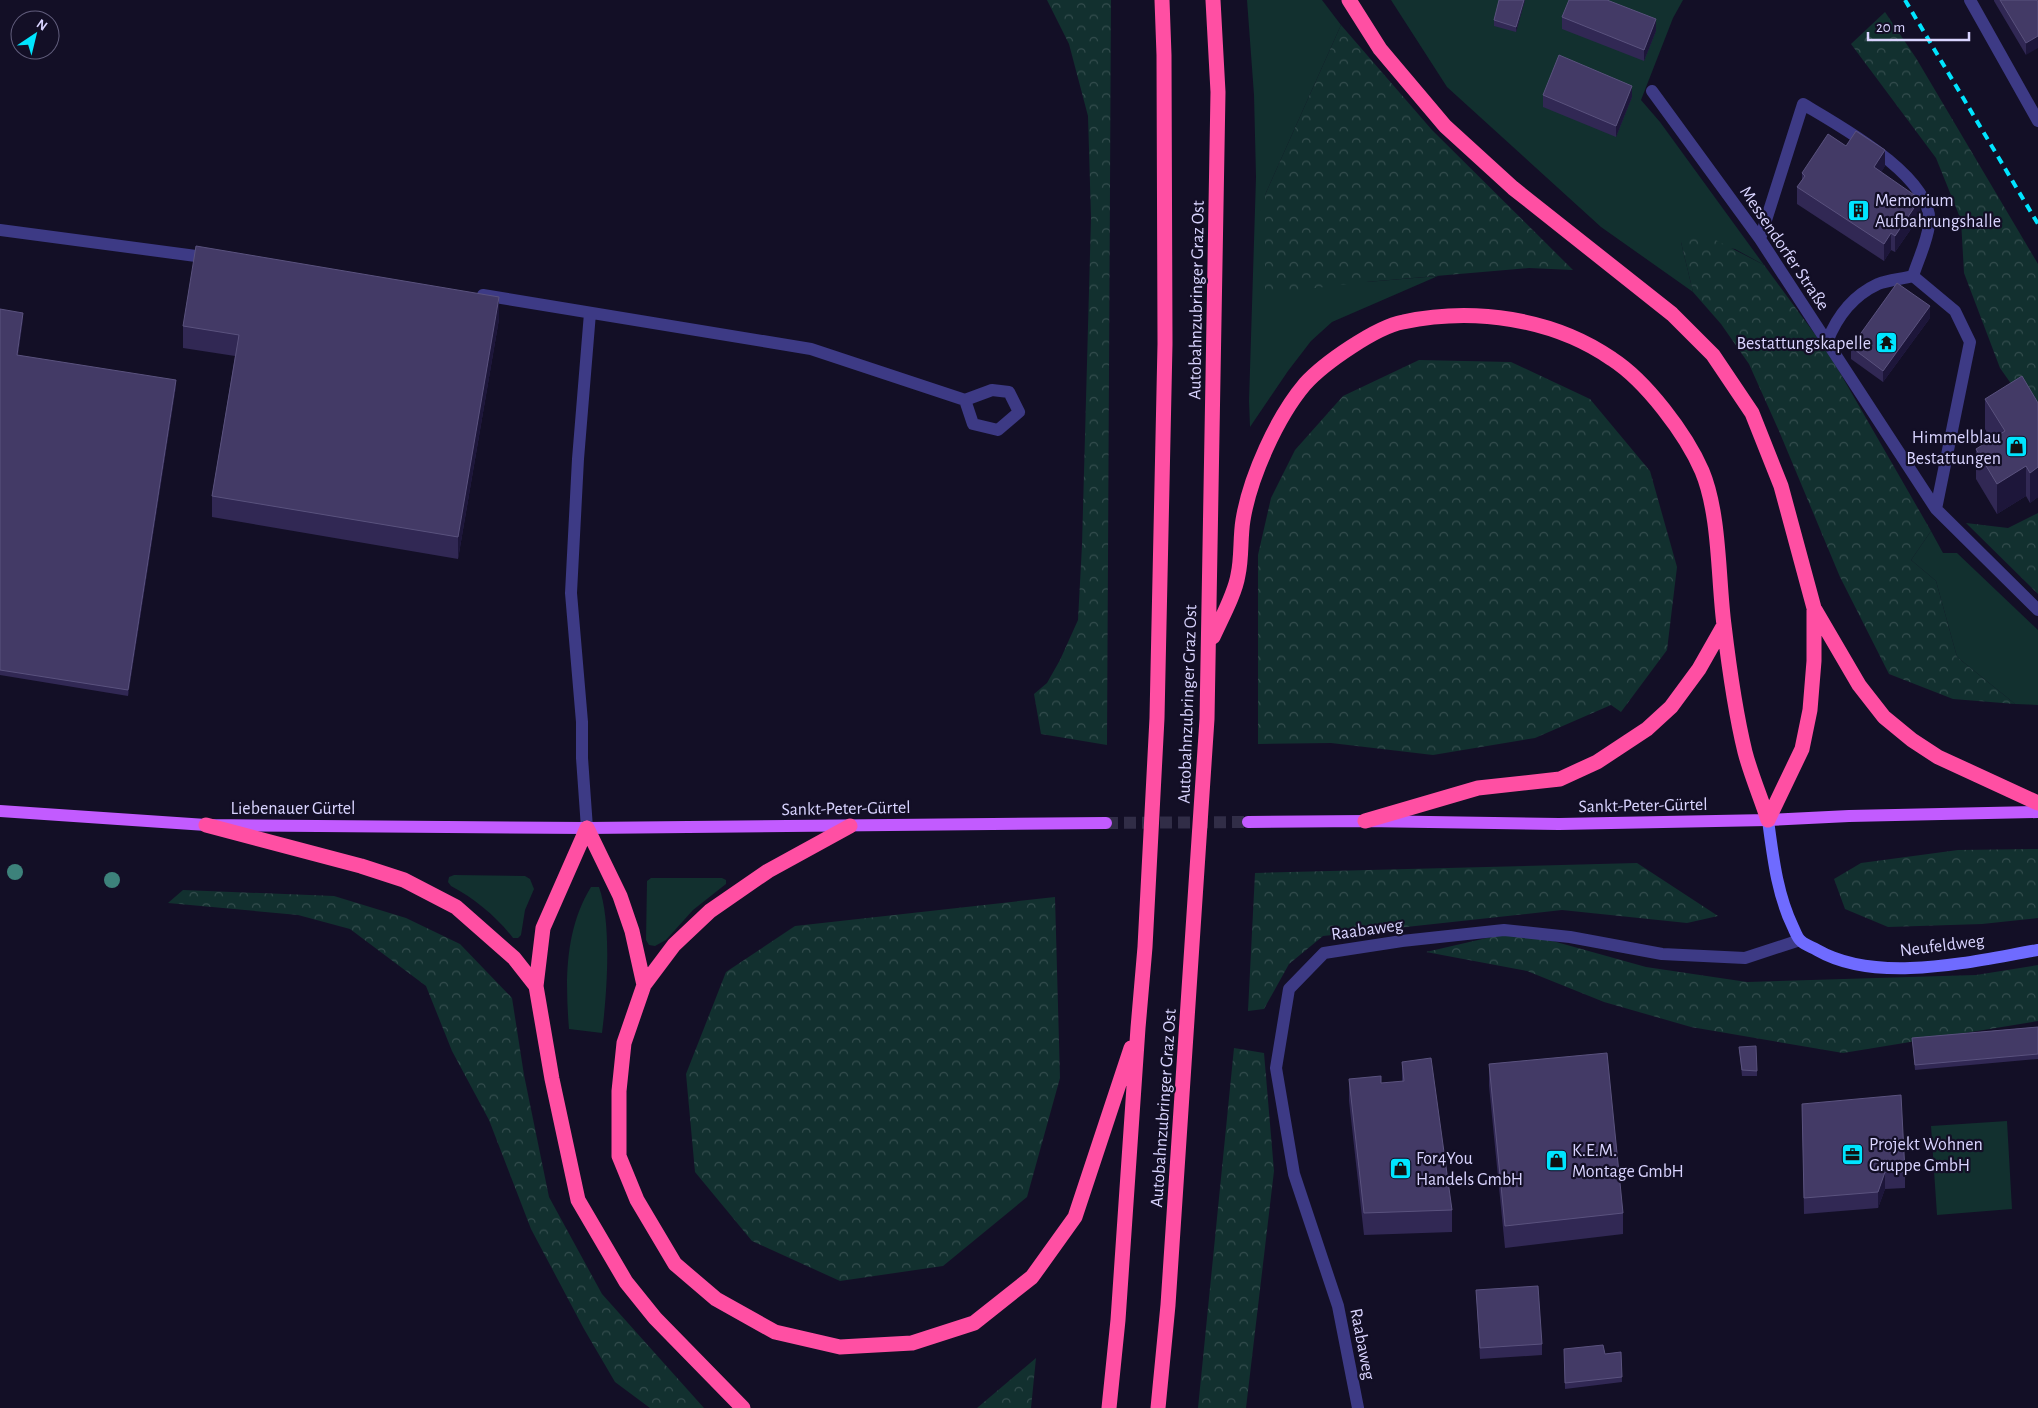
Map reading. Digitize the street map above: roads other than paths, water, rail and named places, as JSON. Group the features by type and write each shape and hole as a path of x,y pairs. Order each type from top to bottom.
{"highway":[{"name":"Autobahnzubringer Graz Ost","path":"1109,1408 1118,1320 1145,947 1157,718 1165,344 1164,55 1162,0"},
{"name":"Autobahnzubringer Graz Ost","path":"1158,1408 1168,1305 1193,947 1210,646 1218,92 1213,0"},
{"path":"1349,0 1380,49 1445,126 1513,188 1672,314 1713,355 1752,413 1781,486 1814,608 1814,661 1802,749 1768,820"},
{"path":"1210,646 1238,577 1243,519 1260,463 1282,416 1306,383 1351,346 1401,322 1457,315 1515,320 1563,332 1613,359 1645,388 1677,426 1702,472 1714,517 1724,624 1734,695 1745,752 1768,820"},
{"path":"1814,608 1859,685 1884,717 1912,740 1938,757 2038,803"},
{"path":"1365,820 1478,788 1560,779 1597,762 1647,729 1670,707 1699,669 1724,624"},
{"path":"206,825 361,866 404,880 456,907 514,958 536,986"},
{"path":"850,826 768,871 710,911 674,945 644,985 624,1043 619,1091 619,1156 637,1200 675,1264 716,1299 775,1332 840,1347 912,1343 974,1323 1032,1277 1075,1217 1138,1028"},
{"path":"587,828 620,896 632,931 644,985"},
{"path":"587,828 543,928 536,986 552,1079 578,1200 626,1282 655,1318 743,1408"}],"main road":[{"name":"Liebenauer Gürtel","path":"0,811 206,825 587,828"},
{"name":"Sankt-Peter-Gürtel","path":"1248,822 1365,820 1559,824 2038,812"},
{"name":"Sankt-Peter-Gürtel","path":"587,828 1106,823"}],"street":[{"path":"1970,0 2038,121"},
{"name":"Messendorfer Straße","path":"1652,91 1760,239 1936,509 2038,610"},
{"path":"1760,239 1803,104 1856,136 1908,176 1925,199 1930,223 1913,276"},
{"path":"0,230 224,260"},
{"path":"1827,342 1833,327 1851,301 1879,284 1913,276"},
{"path":"1913,276 1955,311 1970,342 1936,509"},
{"path":"466,292 812,350 965,400"},
{"path":"587,828 582,758 582,722 571,593 578,459 590,313"},
{"path":"1768,820 1774,869 1786,913 1800,940"},
{"name":"Raabaweg","path":"1358,1408 1338,1306 1294,1174 1276,1068 1289,989 1324,952 1504,930 1570,936 1662,954 1746,958 1800,940"},
{"name":"Neufeldweg","path":"1800,940 1826,955 1847,962 1889,968 1916,969 2038,950"}],"tunnel":[{"path":"1106,823 1248,822"}],"railway":[{"path":"1905,0 2038,224"}],"place":[{"name":"Memorium Aufbahrungshalle","path":"1859,210"},
{"name":"Bestattungskapelle","path":"1887,343"},
{"name":"Himmelblau Bestattungen","path":"2017,447"},
{"name":"Projekt Wohnen Gruppe GmbH","path":"1853,1154"},
{"name":"K.E.M. Montage GmbH","path":"1556,1160"},
{"name":"For4You Handels GmbH","path":"1400,1168"}]}
